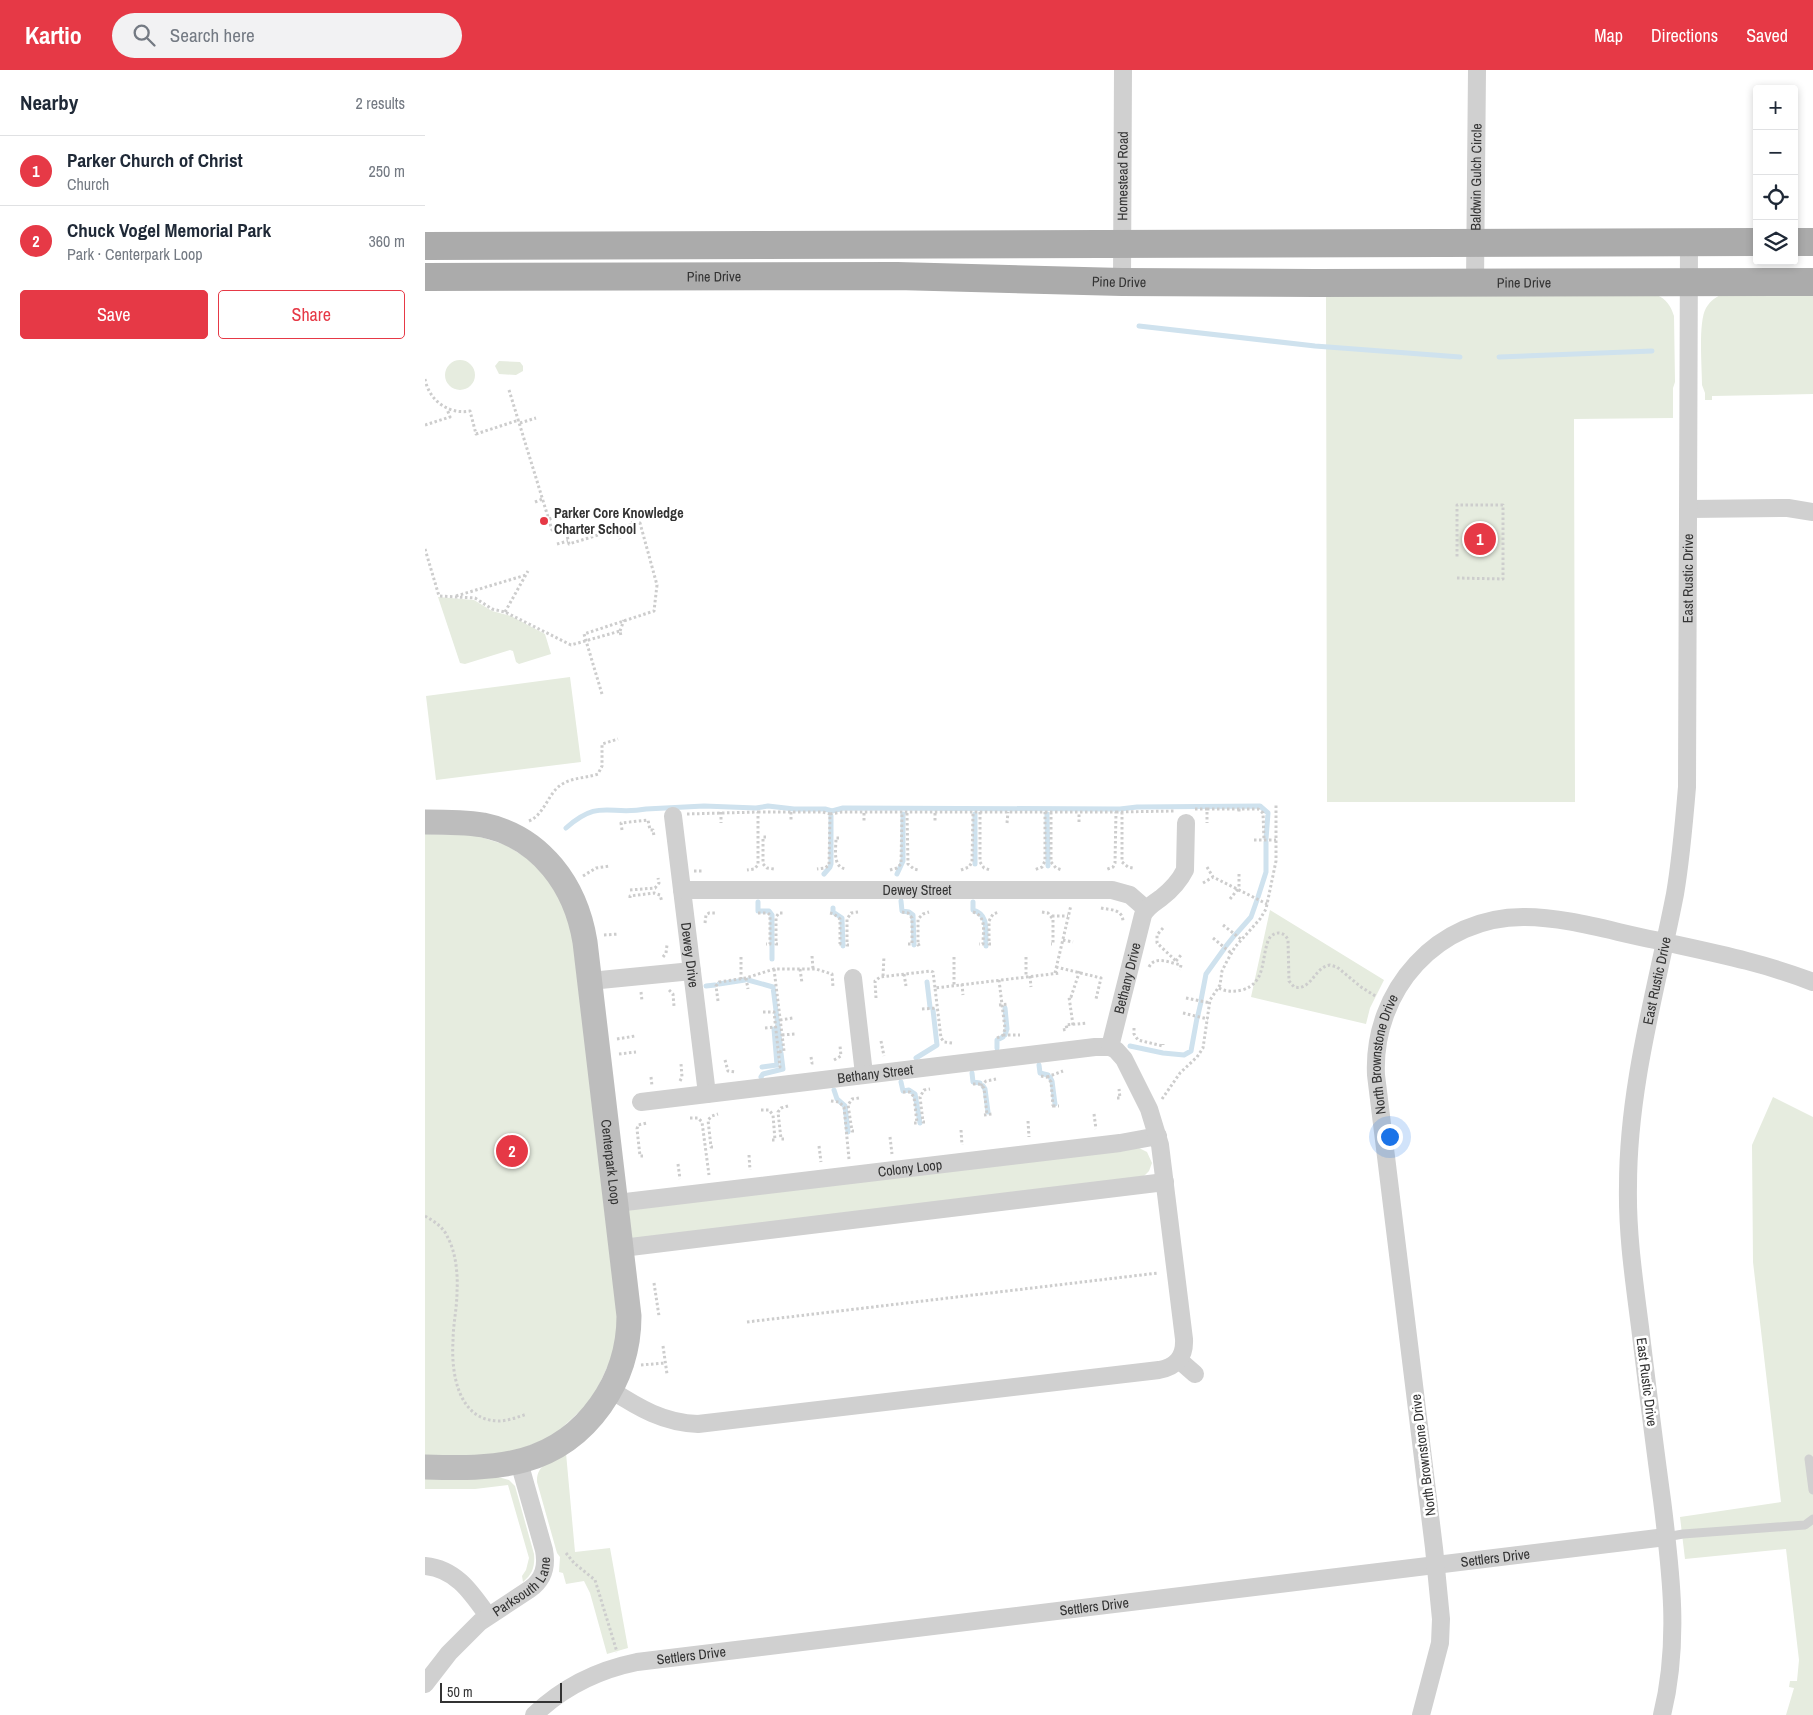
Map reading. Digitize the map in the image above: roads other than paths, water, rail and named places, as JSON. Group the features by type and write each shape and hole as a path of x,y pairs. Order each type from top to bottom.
{"main road":[{"path":"425,246 1753,242"},
{"path":"1798,242 1813,242"},
{"name":"Pine Drive","path":"425,277 897,276 1122,282 1813,282"}],"street":[{"name":"Homestead Road","path":"1122,282 1123,70"},
{"name":"Baldwin Gulch Circle","path":"1475,283 1477,70"},
{"name":"East Rustic Drive","path":"1662,1715 1668,1682 1673,1633 1673,1603 1632,1258 1628,1187 1629,1150 1637,1072 1681,857 1687,787 1689,242"},
{"path":"1689,509 1788,508 1813,512"},
{"name":"Dewey Drive","path":"682,814 682,890 707,1094"},
{"path":"1146,909 1163,896 1183,873 1186,863 1184,814"},
{"name":"Centerpark Loop","path":"425,822 469,823 497,829 520,840 549,863 569,891 578,910 584,935 628,1301 628,1335 621,1366 611,1390 589,1419 570,1437 542,1453 519,1462 481,1468 425,1467"},
{"name":"Dewey Street","path":"682,890 1112,890 1130,895 1146,909"},
{"name":"Bethany Drive","path":"1110,1047 1140,923 1146,909"},
{"name":"North Brownstone Drive","path":"1421,1715 1440,1643 1441,1619 1377,1074 1377,1042 1384,1017 1398,987 1424,956 1449,937 1484,922 1523,917 1549,918 1750,960 1813,982"},
{"path":"590,982 692,971"},
{"path":"853,978 864,1074"},
{"name":"Bethany Street","path":"641,1102 864,1074 1095,1047 1110,1047"},
{"path":"611,1390 640,1409 658,1417 677,1423 698,1424 1169,1368 1179,1360 1184,1349 1184,1339 1158,1136 1149,1109 1124,1059 1116,1050 1110,1047"},
{"name":"Colony Loop","path":"617,1202 1110,1144 1158,1136"},
{"path":"622,1248 1165,1182"},
{"path":"1179,1360 1195,1374"},
{"name":"Parksouth Lane","path":"425,1684 449,1653 488,1616 534,1586 541,1578 545,1568 544,1550 519,1462"},
{"name":"Settlers Drive","path":"534,1715 577,1683 602,1671 637,1662 1666,1536"},
{"path":"425,1566 445,1570 457,1578 488,1616"}],"lane":[{"path":"1809,1459 1813,1490"},
{"path":"1666,1536 1805,1525 1813,1519"}],"waterway":[{"path":"1139,326 1315,346 1460,357"},
{"path":"1499,357 1652,351"},
{"path":"566,828 588,813 596,811 633,811 704,806 756,808 768,806 832,811 843,808 1120,809 1137,807 1260,806 1268,813 1266,839"},
{"path":"897,874 903,861 903,814"},
{"path":"975,814 975,864"},
{"path":"1047,814 1048,866"},
{"path":"824,874 831,864 831,816"},
{"path":"1258,897 1266,872 1266,842"},
{"path":"1236,934 1251,917 1257,900"},
{"path":"901,901 902,911 913,915 914,945"},
{"path":"758,902 758,911 769,911 772,915 772,959"},
{"path":"973,902 973,910 978,912 984,920 986,946"},
{"path":"833,908 833,912 842,918 843,946"},
{"path":"1226,946 1234,936"},
{"path":"1201,1000 1206,974 1224,949"},
{"path":"719,984 745,980"},
{"path":"748,980 773,987 781,1050"},
{"path":"927,982 930,1007"},
{"path":"706,986 715,985"},
{"path":"1198,1015 1201,1002"},
{"path":"1005,1008 1007,1029 1005,1035"},
{"path":"916,1058 937,1045 933,1010"},
{"path":"1130,1046 1184,1055 1191,1051 1197,1018"},
{"path":"762,1067 777,1065 774,1029"},
{"path":"997,1048 997,1040 1003,1037"},
{"path":"761,1077 763,1074 783,1069 781,1053"},
{"path":"1039,1065 1040,1073 1048,1075"},
{"path":"972,1073 973,1082 980,1083"},
{"path":"1050,1077 1055,1104"},
{"path":"901,1082 903,1091 909,1090 915,1094 920,1123"},
{"path":"983,1086 988,1112"},
{"path":"834,1090 837,1099 845,1106 848,1132"}],"place":[{"name":"Parker Core Knowledge Charter School","path":"544,521"},
{"name":"Parker Church of Christ","path":"1480,539"},
{"name":"Chuck Vogel Memorial Park","path":"512,1151"}]}
